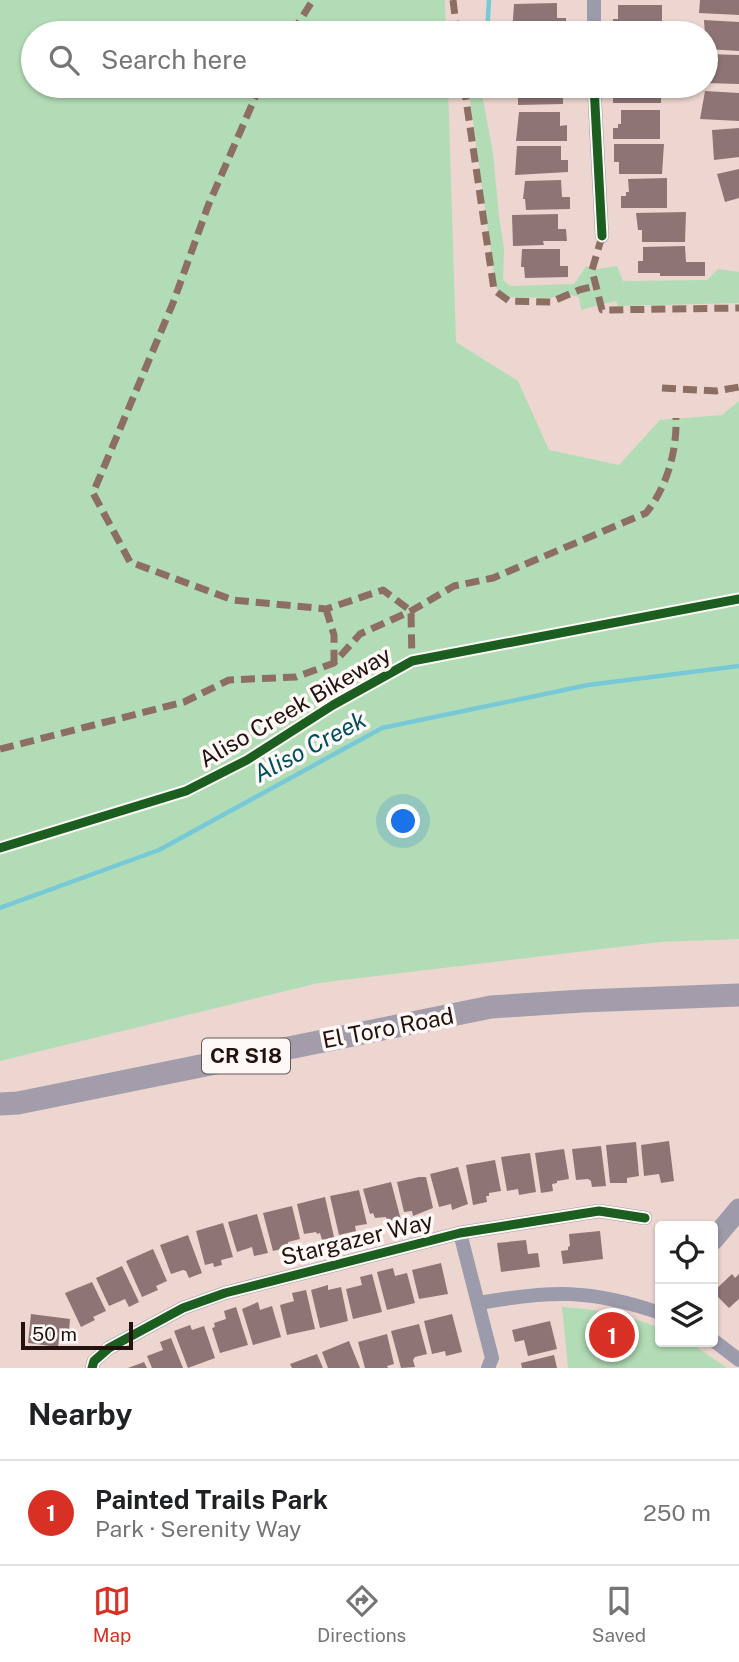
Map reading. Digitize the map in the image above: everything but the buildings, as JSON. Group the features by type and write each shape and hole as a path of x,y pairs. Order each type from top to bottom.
{"main road":[{"name":"El Toro Road","path":"0,1104 491,1007 582,1000 739,995"}],"street":[{"path":"594,0 594,21"},
{"path":"595,98 603,236"},
{"path":"718,1234 739,1209"},
{"name":"Stargazer Way","path":"93,1365 109,1348 183,1308 225,1293 460,1233 599,1210 645,1218"},
{"path":"460,1233 479,1303 490,1363"},
{"path":"479,1303 530,1294 578,1293 623,1300 655,1311"},
{"path":"718,1344 739,1360"}],"green space":[{"path":"0,0 445,0 446,21 21,21 21,98 448,98 456,342 518,381 549,450 619,465 660,420 722,415 739,401 739,939 660,942 318,983 0,1061"},
{"path":"470,98 483,99 493,153 504,248 503,280 510,286 574,284 586,266 598,269 617,266 623,281 707,280 718,269 739,272 739,303 618,306 616,301 581,310 579,297 564,294 551,298 508,297 496,288"},
{"path":"562,1307 612,1313 648,1323 655,1326 655,1347 696,1347 727,1368 568,1368"}],"waterway":[{"path":"488,21 489,0"},
{"name":"Aliso Creek","path":"0,908 159,850 382,728 588,685 739,666"}],"marked path":[{"path":"300,21 313,0"},
{"path":"453,0 456,21"},
{"path":"255,98 208,206 173,303 93,493 130,562 233,600 326,609 383,590 411,611 412,661"},
{"path":"466,98 494,290 509,301 551,302 595,286"},
{"path":"602,236 592,270 602,310 739,308"},
{"path":"662,388 716,391 739,387"},
{"path":"0,749 184,702 229,680 296,677 334,663 360,634 411,611 454,586 493,578 646,513 660,492 669,468 675,443 676,418"},
{"path":"326,609 334,635 334,663"}],"cycle path":[{"path":"595,98 602,236"},
{"name":"Aliso Creek Bikeway","path":"0,848 186,791 247,760 333,705 412,661 739,599"},
{"path":"92,1368 94,1361 109,1348 183,1308 225,1293 460,1233 599,1211 645,1218"}],"place":[{"name":"Painted Trails Park","path":"612,1335"}]}
